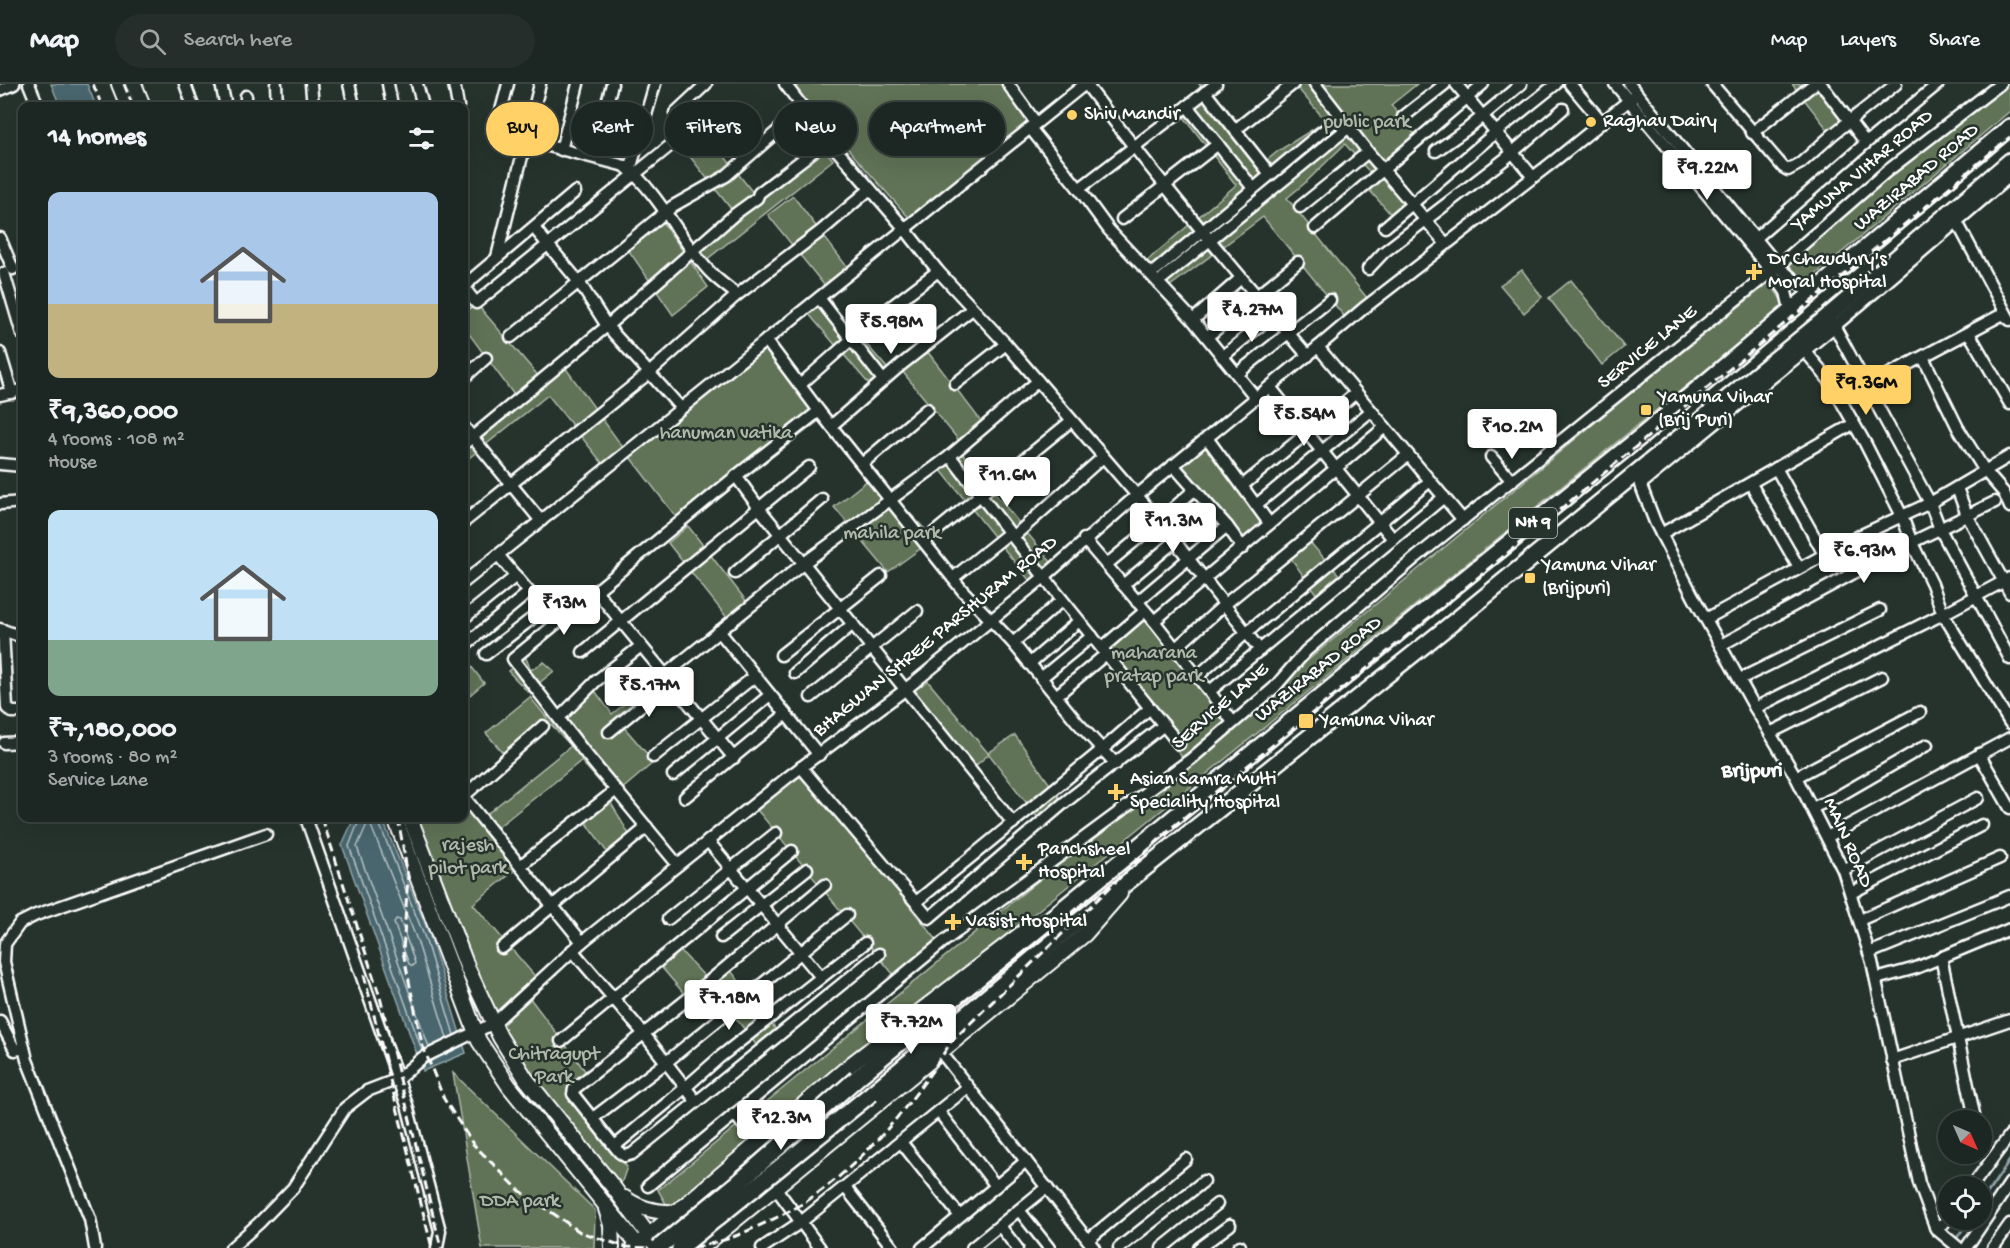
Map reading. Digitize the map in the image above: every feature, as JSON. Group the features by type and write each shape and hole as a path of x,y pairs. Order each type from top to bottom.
{"highway":[{"name":"WAZIRABAD ROAD","path":"646,1246 739,1182 857,1078 1791,312 2010,127"},
{"name":"NH 9","path":"680,1248 872,1093 1066,931 1638,479 1832,320 2010,161"}],"main road":[{"path":"119,84 126,102"},
{"path":"134,84 141,102"},
{"path":"397,822 477,1030 479,1041 509,1086 598,1196 646,1246"},
{"path":"412,822 468,969 500,1037 526,1079 614,1188 627,1200 660,1213 678,1212"},
{"path":"646,1246 678,1212 850,1065 1118,863"},
{"path":"701,1248 1085,934 1135,876"},
{"path":"775,1129 795,1143 802,1154 801,1166"},
{"path":"614,1188 646,1246"},
{"path":"598,1196 611,1225 612,1248"}],"street":[{"path":"0,90 14,84"},
{"path":"29,84 36,102"},
{"path":"185,84 192,102"},
{"path":"221,84 225,102"},
{"path":"276,84 277,102"},
{"path":"311,84 313,102"},
{"path":"350,84 353,102"},
{"path":"388,84 391,102"},
{"path":"417,84 422,102"},
{"path":"454,84 457,102"},
{"path":"504,102 508,84"},
{"path":"536,102 540,84"},
{"path":"571,152 561,150 578,84"},
{"path":"607,102 612,84"},
{"path":"632,172 655,84"},
{"path":"686,102 706,84"},
{"path":"1008,84 1033,126 1109,230 1193,320 1256,398"},
{"path":"468,579 1085,84 1209,241 1308,356"},
{"path":"1079,189 1216,84"},
{"path":"1235,130 1293,84"},
{"path":"1316,84 1368,152 1446,244"},
{"path":"1403,117 1445,84"},
{"path":"1456,84 1533,177"},
{"path":"1315,228 1483,84"},
{"path":"1436,151 1521,84"},
{"path":"1385,227 1556,84"},
{"path":"1570,84 1602,122"},
{"path":"1615,84 1633,97 1775,268 1811,294"},
{"path":"1629,84 1633,97"},
{"path":"1712,84 1752,133 1788,170 1801,163 1896,84"},
{"path":"1752,133 1814,84"},
{"path":"1821,84 1866,143"},
{"path":"1756,238 1938,84"},
{"name":"YAMUNA VIHAR ROAD","path":"1775,268 1886,172 2000,84"},
{"path":"788,85 800,102"},
{"path":"1205,92 1270,174"},
{"name":"BHAGWAN SHREE PARSHURAM ROAD","path":"494,1023 572,950 801,766 906,689 991,621 1044,577 1084,539 1364,308 1633,97"},
{"path":"1187,106 1253,188"},
{"path":"1368,269 1384,252 1426,221 1563,109"},
{"path":"1341,116 1201,231 1160,274 1209,241 1349,126"},
{"path":"511,337 666,211 726,176 774,134"},
{"path":"1122,219 1218,144"},
{"path":"468,290 476,303 548,245 632,172 665,149"},
{"path":"1300,207 1368,152"},
{"path":"497,257 522,156"},
{"path":"592,156 620,163 632,172 666,211 709,272 737,295"},
{"path":"541,520 468,440 607,326 759,193 807,156"},
{"path":"842,156 938,271 1006,344 1160,522 1260,650"},
{"path":"1638,479 1805,351 1832,320 1957,222 2010,176"},
{"path":"1698,177 1756,238 1775,268 1786,292 1791,312"},
{"path":"468,519 649,373 737,295 821,231 870,189"},
{"path":"468,282 575,192"},
{"path":"1957,222 2010,320"},
{"path":"534,228 579,282 607,326 681,408"},
{"path":"0,238 10,270 18,312"},
{"path":"1207,337 1298,262"},
{"name":"SERVICE LANE","path":"648,1185 943,942 1191,759 1274,688 1306,651 1413,559 1512,482 1775,268"},
{"path":"863,328 938,271"},
{"path":"1193,320 1241,278"},
{"path":"819,298 883,380"},
{"path":"1238,375 1330,300"},
{"path":"831,426 883,380 972,309"},
{"path":"1867,386 2003,314 2010,320"},
{"path":"1222,357 1273,315"},
{"path":"1832,320 2010,659"},
{"path":"1969,333 2010,404"},
{"path":"800,385 852,339"},
{"path":"766,340 819,411 953,578 1013,643 1116,764"},
{"path":"955,384 1006,344"},
{"path":"1318,347 1463,520"},
{"path":"1805,351 1829,381 1865,443 1902,516 1943,614 2010,723"},
{"path":"0,352 17,392 0,396"},
{"path":"1923,357 1958,428 1985,471 2004,493 2010,507"},
{"path":"468,374 486,358"},
{"path":"609,732 719,631 804,563 950,456 1038,381"},
{"path":"1270,387 1393,539"},
{"path":"1242,486 1356,393"},
{"path":"863,463 927,409"},
{"path":"678,865 513,659 819,411"},
{"path":"1256,505 1371,411"},
{"path":"924,541 1071,421"},
{"path":"1662,534 1848,427"},
{"path":"1154,621 1385,428"},
{"path":"1207,438 1269,523"},
{"path":"1176,648 1224,605 1408,455"},
{"path":"950,456 1062,600 1179,744"},
{"path":"1707,619 1824,554 1930,503 2010,456"},
{"path":"953,578 1011,535 1103,457"},
{"path":"1491,457 1512,482"},
{"path":"0,464 18,466"},
{"path":"1173,465 1227,526 1243,548"},
{"path":"583,652 809,466"},
{"path":"1776,468 1824,554"},
{"path":"736,476 759,508 842,608 1013,823"},
{"name":"MAIN ROAD","path":"1638,479 1662,534 1755,708 1796,777 1843,870 1876,979 1919,1183 1937,1230"},
{"path":"1198,676 1378,522 1430,481"},
{"path":"1751,484 1799,568"},
{"path":"1957,488 1967,515 2007,580 2010,593"},
{"path":"1106,565 1160,522 1194,490"},
{"path":"1210,691 1444,497"},
{"path":"735,573 822,499"},
{"path":"0,504 18,502"},
{"path":"1721,645 1912,543 1995,502"},
{"path":"1123,585 1212,510"},
{"path":"1137,602 1227,526"},
{"path":"1084,539 1176,648 1233,722"},
{"path":"498,555 556,624"},
{"path":"468,615 516,576"},
{"path":"782,655 881,576"},
{"path":"1755,708 2007,580"},
{"path":"596,591 734,758"},
{"path":"468,643 529,592"},
{"path":"1013,643 1062,600"},
{"path":"486,654 543,610"},
{"path":"1740,679 1880,610"},
{"path":"811,698 917,611"},
{"path":"1056,696 1145,612"},
{"path":"1029,664 1079,621"},
{"path":"795,673 853,624"},
{"path":"18,635 2,629 8,708 12,712 18,712"},
{"path":"719,631 819,755"},
{"path":"1041,678 1092,636"},
{"path":"559,718 596,681 641,646"},
{"path":"653,757 755,676"},
{"path":"1770,733 1882,677"},
{"path":"673,775 770,695"},
{"path":"916,902 1150,708"},
{"path":"1796,777 1920,712"},
{"path":"685,797 786,714"},
{"path":"801,766 929,918 1064,803 1164,725"},
{"path":"468,792 543,726"},
{"path":"1827,837 2010,738"},
{"path":"4,743 18,742"},
{"path":"1812,808 1927,745"},
{"path":"1979,754 2010,808"},
{"path":"520,866 616,790"},
{"path":"1843,870 1978,798"},
{"path":"468,801 582,942"},
{"path":"307,822 407,1105 440,1231 437,1248"},
{"path":"1851,893 1983,825"},
{"path":"502,948 647,827"},
{"path":"668,919 776,832"},
{"path":"95,1248 90,1219 27,1060 4,962 5,944 20,923 266,834"},
{"path":"708,841 821,977"},
{"path":"561,1041 792,851"},
{"path":"1860,920 2000,858"},
{"path":"721,937 807,869"},
{"path":"825,885 573,1091 593,1118 622,1155 632,1154 879,954"},
{"path":"1869,953 2010,896"},
{"path":"593,1118 664,1064 847,915"},
{"path":"1876,979 1916,968 2010,929"},
{"path":"615,1146 720,1057 865,943"},
{"path":"572,950 644,1034 664,1064 696,1101"},
{"path":"1941,957 1973,1110"},
{"path":"0,1021 15,1050 24,1048"},
{"path":"1892,1060 2010,1021"},
{"path":"231,1248 293,1188 345,1108 367,1091 398,1078 422,1058 494,1023"},
{"path":"940,1051 1091,1244 1186,1159"},
{"path":"762,1248 801,1222 968,1087"},
{"path":"939,1112 996,1186"},
{"path":"734,1113 759,1143"},
{"path":"1979,1176 2010,1135"},
{"path":"901,1142 959,1215"},
{"path":"925,1247 959,1215 1026,1161"},
{"path":"1119,1248 1204,1181"},
{"path":"1966,1248 2010,1183"},
{"path":"775,1187 820,1248"},
{"path":"844,1188 893,1248"},
{"path":"980,1246 1000,1226 1047,1188"},
{"path":"1161,1248 1217,1204"},
{"path":"1019,1210 1049,1248"},
{"path":"1993,1248 2010,1224"},
{"path":"1199,1248 1230,1225"},
{"path":"1000,1226 1017,1248"},
{"path":"1937,1230 1959,1248"}],"green space":[{"path":"800,84 1002,84 1030,123 1005,143 1005,102 869,102 869,156 990,156 911,220 854,156 857,156 857,102 806,102 794,88"},
{"name":"public park","path":"1199,84 1216,84 1206,92 1260,166 1278,151 1326,121 1294,84 1417,84 1391,105 1418,138 1381,169 1409,208 1395,219 1363,183 1372,175 1345,144 1287,198 1371,303 1348,321 1263,217 1166,289 1143,264 1236,185 1180,112 1205,92"},
{"path":"1792,84 1828,84 1855,117 1832,135"},
{"path":"2002,84 2010,84 2010,111 1803,285 1786,260"},
{"path":"690,156 724,156 757,198 808,156 830,156 833,160 701,264 692,251 735,214"},
{"path":"793,196 851,272 828,290 768,215"},
{"path":"659,217 708,287 673,315 625,245"},
{"path":"1522,270 1542,297 1524,313 1500,285"},
{"path":"1571,280 1624,347 1602,365 1549,298"},
{"path":"1770,282 1785,306 669,1209 658,1190 1226,728 1614,407"},
{"path":"828,296 835,308 895,377 874,390 808,313"},
{"path":"476,303 541,379 562,363 627,453 607,469 548,395 468,459 468,441 517,399 468,332 468,310"},
{"name":"hanuman vatika","path":"766,346 824,417 683,526 630,457 696,399"},
{"path":"927,351 988,430 965,448 902,371"},
{"path":"1204,446 1266,524 1246,543 1181,464"},
{"path":"961,452 1056,568 1033,585 940,469"},
{"name":"mahila park","path":"874,475 934,539 888,572 834,507"},
{"path":"688,526 747,602 728,619 668,543"},
{"path":"1307,539 1339,575 1316,594 1288,554"},
{"name":"maharana pratap park","path":"1153,609 1235,715 1182,757 1098,649"},
{"path":"525,656 531,670 544,662 554,671 528,692 508,671"},
{"path":"468,662 484,683 470,695 468,693"},
{"path":"663,673 669,685 623,726 654,762 613,797 581,761 493,831 520,866 473,904 539,981 526,993 589,1076 570,1092 627,1167 619,1190 494,1022 415,822 468,822 468,797 483,817 571,746 548,721 504,754 486,733 530,697 547,718 590,684 612,714"},
{"path":"926,679 988,753 1015,735 1061,800 1038,818 989,754 966,774 906,697"},
{"path":"799,768 940,944 898,980 753,805"},
{"path":"607,796 630,836 608,854 582,816"},
{"path":"676,946 707,979 726,964 779,1034 760,1050 707,980 686,996 657,962"},
{"name":"DDA park","path":"453,1073 595,1210 594,1248 482,1248"}],"water":[{"path":"51,84 87,84 94,102 58,102"},
{"path":"352,822 384,822 430,936 466,1053 423,1071 342,845"}],"waterway":[{"path":"1992,1186 2010,1160"},
{"path":"1950,1248 1962,1230"}],"railway":[{"path":"93,84 100,102"},
{"path":"124,84 131,102"},
{"path":"694,1248 733,1237 776,1218 804,1203 832,1182 889,1127 906,1107 951,1042 1170,829 1446,604 2010,137"},
{"path":"323,822 380,997 441,1248"},
{"path":"399,822 408,876 403,952 422,1044 444,1099 473,1144 519,1190 580,1232 626,1247 650,1248"},
{"path":"364,975 432,1248"}],"place":[{"name":"Shiv Mandir","path":"1072,115"},
{"name":"Raghav Dairy","path":"1591,122"},
{"name":"Dr Chaudhry's Moral Hospital","path":"1754,272"},
{"name":"Yamuna Vihar (Brij Puri)","path":"1646,410"},
{"name":"Yamuna Vihar (Brijpuri)","path":"1530,578"},
{"name":"Yamuna Vihar","path":"1306,721"},
{"name":"Asian Samra Multi Speciality Hospital","path":"1116,792"},
{"name":"Panchsheel Hospital","path":"1024,862"},
{"name":"Vasist Hospital","path":"953,922"}],"district":[{"name":"Brijpuri","path":"1752,772"}],"park label":[{"name":"rajesh pilot park","path":"468,858"},
{"name":"Chitragupt Park","path":"554,1066"}]}
